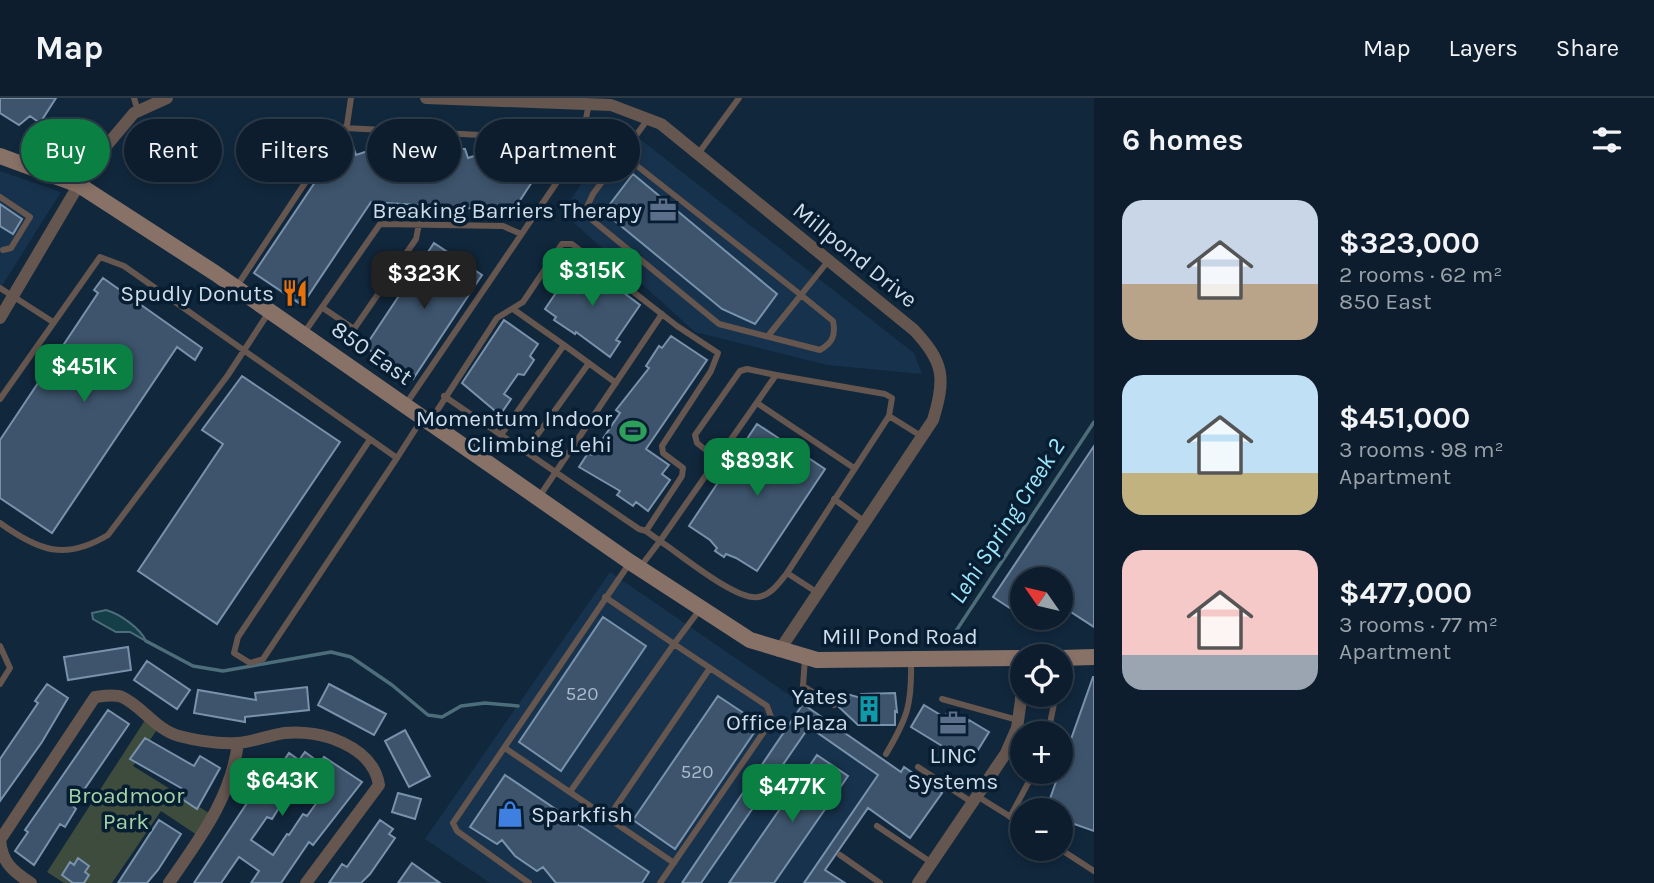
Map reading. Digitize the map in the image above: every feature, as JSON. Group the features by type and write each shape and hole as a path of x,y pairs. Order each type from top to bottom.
{"main road":[{"name":"850 East","path":"0,156 79,185 304,333 635,565 750,640 779,651"},
{"name":"Mill Pond Road","path":"779,651 804,658 842,662 1010,658"},
{"path":"1073,658 1094,657"}],"street":[{"path":"0,318 91,164 135,107 167,98"},
{"name":"Millpond Drive","path":"426,98 535,100 611,105 661,124 914,330 935,353 942,374 941,396 933,420 779,651"},
{"path":"31,883 15,873 1,857 0,840 95,697 120,696 175,735 206,743 238,743 285,733 336,740 358,752 377,772 379,785 306,883"},
{"path":"918,883 1006,753 1018,720 1019,707"},
{"path":"169,883 216,813 229,787 238,743"}],"lane":[{"path":"347,119 351,98"},
{"path":"698,154 738,98"},
{"path":"588,119 589,104"},
{"path":"640,129 648,118"},
{"path":"353,128 475,135"},
{"path":"602,182 586,209 591,219 719,324 820,350 830,344 835,332 833,321 640,168"},
{"path":"236,288 306,182"},
{"path":"406,404 555,182"},
{"path":"0,197 29,215 30,220 11,248 3,250"},
{"path":"304,333 380,224 503,226 522,234"},
{"path":"323,308 354,329 416,239 419,224"},
{"path":"369,441 238,637 234,653 250,663 262,659 397,458 444,396 497,318 523,302 562,244 572,244 662,314 718,353 711,372 662,446 663,453 683,468 682,476 646,531"},
{"path":"0,399 100,257 124,266 369,441 397,458"},
{"path":"768,337 828,260"},
{"path":"0,288 53,322"},
{"path":"513,309 616,383"},
{"path":"0,523 27,542 55,551 88,548 108,536 244,352 270,310"},
{"path":"539,497 662,314"},
{"path":"501,435 564,345"},
{"path":"525,452 589,363"},
{"path":"444,396 738,594 757,597 773,590 788,573 889,416 892,398 885,394 747,369 740,371 695,435 697,443 718,459"},
{"path":"529,883 457,831 453,823 605,597 660,541 776,375"},
{"path":"757,403 854,468"},
{"path":"889,416 922,437"},
{"path":"834,499 865,522"},
{"path":"788,573 818,593"},
{"path":"605,597 766,706 772,720 660,883"},
{"path":"570,792 701,608"},
{"path":"0,646 10,668 0,684"},
{"path":"804,658 803,686 834,705"},
{"path":"886,754 900,730 912,699 911,660"},
{"path":"608,818 710,668"},
{"path":"942,699 1018,720"},
{"path":"505,748 674,863"},
{"path":"918,767 1010,817"},
{"path":"877,826 932,863"},
{"path":"840,855 880,883"},
{"path":"1073,857 1094,871"}],"shaded area":[{"path":"640,139 914,353 922,374 827,365 695,332 562,212 583,182 640,182"},
{"path":"0,171 21,178 21,182 32,182 61,192 0,289"},
{"path":"610,572 896,768 817,883 490,883 425,839"},
{"path":"106,610 129,622 146,641 130,632 116,632 93,619 92,613"}],"green space":[{"name":"Broadmoor Park","path":"147,717 156,731 133,766 209,813 200,837 161,811 112,883 64,883 47,872"}],"building":[{"path":"0,98 56,98 43,119 30,116 21,119 19,125 0,113"},
{"path":"353,146 356,155 367,151 367,182 461,182 461,149 465,149 468,158 475,156 475,182 532,182 513,211 371,202 302,305 254,273 315,182 353,182"},
{"path":"640,180 777,294 755,324 722,309 604,212 627,182 640,182"},
{"path":"0,204 22,219 13,234 0,226"},
{"path":"434,243 482,275 413,379 365,347"},
{"path":"579,259 640,305 616,340 620,342 610,357 576,332 575,334 554,320 556,317 545,309"},
{"path":"103,278 202,348 195,360 177,347 52,533 0,498 0,440 98,293 94,290"},
{"path":"504,320 538,344 530,356 534,360 524,375 518,374 504,394 511,399 500,415 462,383"},
{"name":"Momentum Indoor Climbing Lehi","path":"671,336 707,360 646,449 669,465 662,474 670,480 648,511 636,502 633,506 617,495 620,491 579,467 588,453 592,455 620,413 616,410 649,368 646,366 659,346 662,348"},
{"path":"242,376 340,442 217,624 138,571 223,444 202,430"},
{"path":"757,424 825,469 757,571 736,558 726,554 724,557 715,551 717,548 710,540 689,526"},
{"path":"1094,446 1094,627 1073,613 1073,567 1013,567"},
{"path":"1010,572 1010,608 993,597"},
{"path":"603,617 646,646 561,771 519,742"},
{"path":"128,647 131,670 68,680 64,657"},
{"path":"147,661 190,690 177,709 134,680"},
{"path":"1094,677 1094,831 1073,824 1073,798 1050,798 1055,784 1073,784 1073,734"},
{"path":"47,684 68,698 42,742 0,801 0,759 38,703 35,701"},
{"path":"329,684 386,714 374,735 318,705"},
{"path":"307,687 309,710 245,717 245,722 194,713 198,690 256,700 255,693"},
{"name":"Yates Office Plaza","path":"895,693 895,725 858,725 839,707 839,700 847,694 861,698 861,694"},
{"path":"718,696 760,724 675,849 633,820"},
{"path":"803,704 901,772 904,767 942,793 910,838 868,808 825,870 845,883 804,883 878,775 809,727 701,883 682,883"},
{"path":"924,705 944,717 947,713 966,725 969,720 989,732 970,763 911,727"},
{"path":"108,710 129,724 73,806 76,809 65,827 60,824 34,865 15,851 28,832 25,830"},
{"path":"405,730 430,776 409,787 385,741"},
{"path":"145,738 194,766 200,756 220,768 197,809 176,795 181,788 130,759"},
{"path":"305,752 320,763 324,757 362,782 313,845 309,842 281,883 251,883 259,871 239,857 221,883 194,883 247,803 259,781 253,777 264,759 279,768 289,753 299,760","holes":["289,768 304,779 308,773 328,787 307,816 303,814 273,855 251,840 267,817 272,819 282,803 271,796"]},
{"path":"817,755 848,776 774,883 729,883"},
{"path":"505,775 649,872 642,883 556,883 543,867 537,871 515,856 502,840 497,844 470,827"},
{"path":"398,793 421,799 415,819 392,812"},
{"path":"159,820 181,834 158,870 147,883 118,883"},
{"path":"380,820 393,829 389,834 395,838 370,874 361,883 329,883 342,864 347,867"},
{"path":"78,858 89,866 85,872 89,875 84,883 73,883 62,875 70,862 74,865"},
{"path":"412,863 440,883 398,883"}],"waterway":[{"name":"Lehi Spring Creek 2","path":"950,640 1094,422"},
{"path":"146,641 193,666 223,671 331,652 351,657 392,685 428,715 442,717 461,706 485,703 518,706"}],"place":[{"name":"Breaking Barriers Therapy","path":"663,210"},
{"name":"Spudly Donuts","path":"295,293"},
{"name":"Momentum Indoor Climbing Lehi","path":"633,431"},
{"name":"Yates Office Plaza","path":"869,709"},
{"name":"LINC Systems","path":"953,723"},
{"name":"Sparkfish","path":"510,814"}]}
